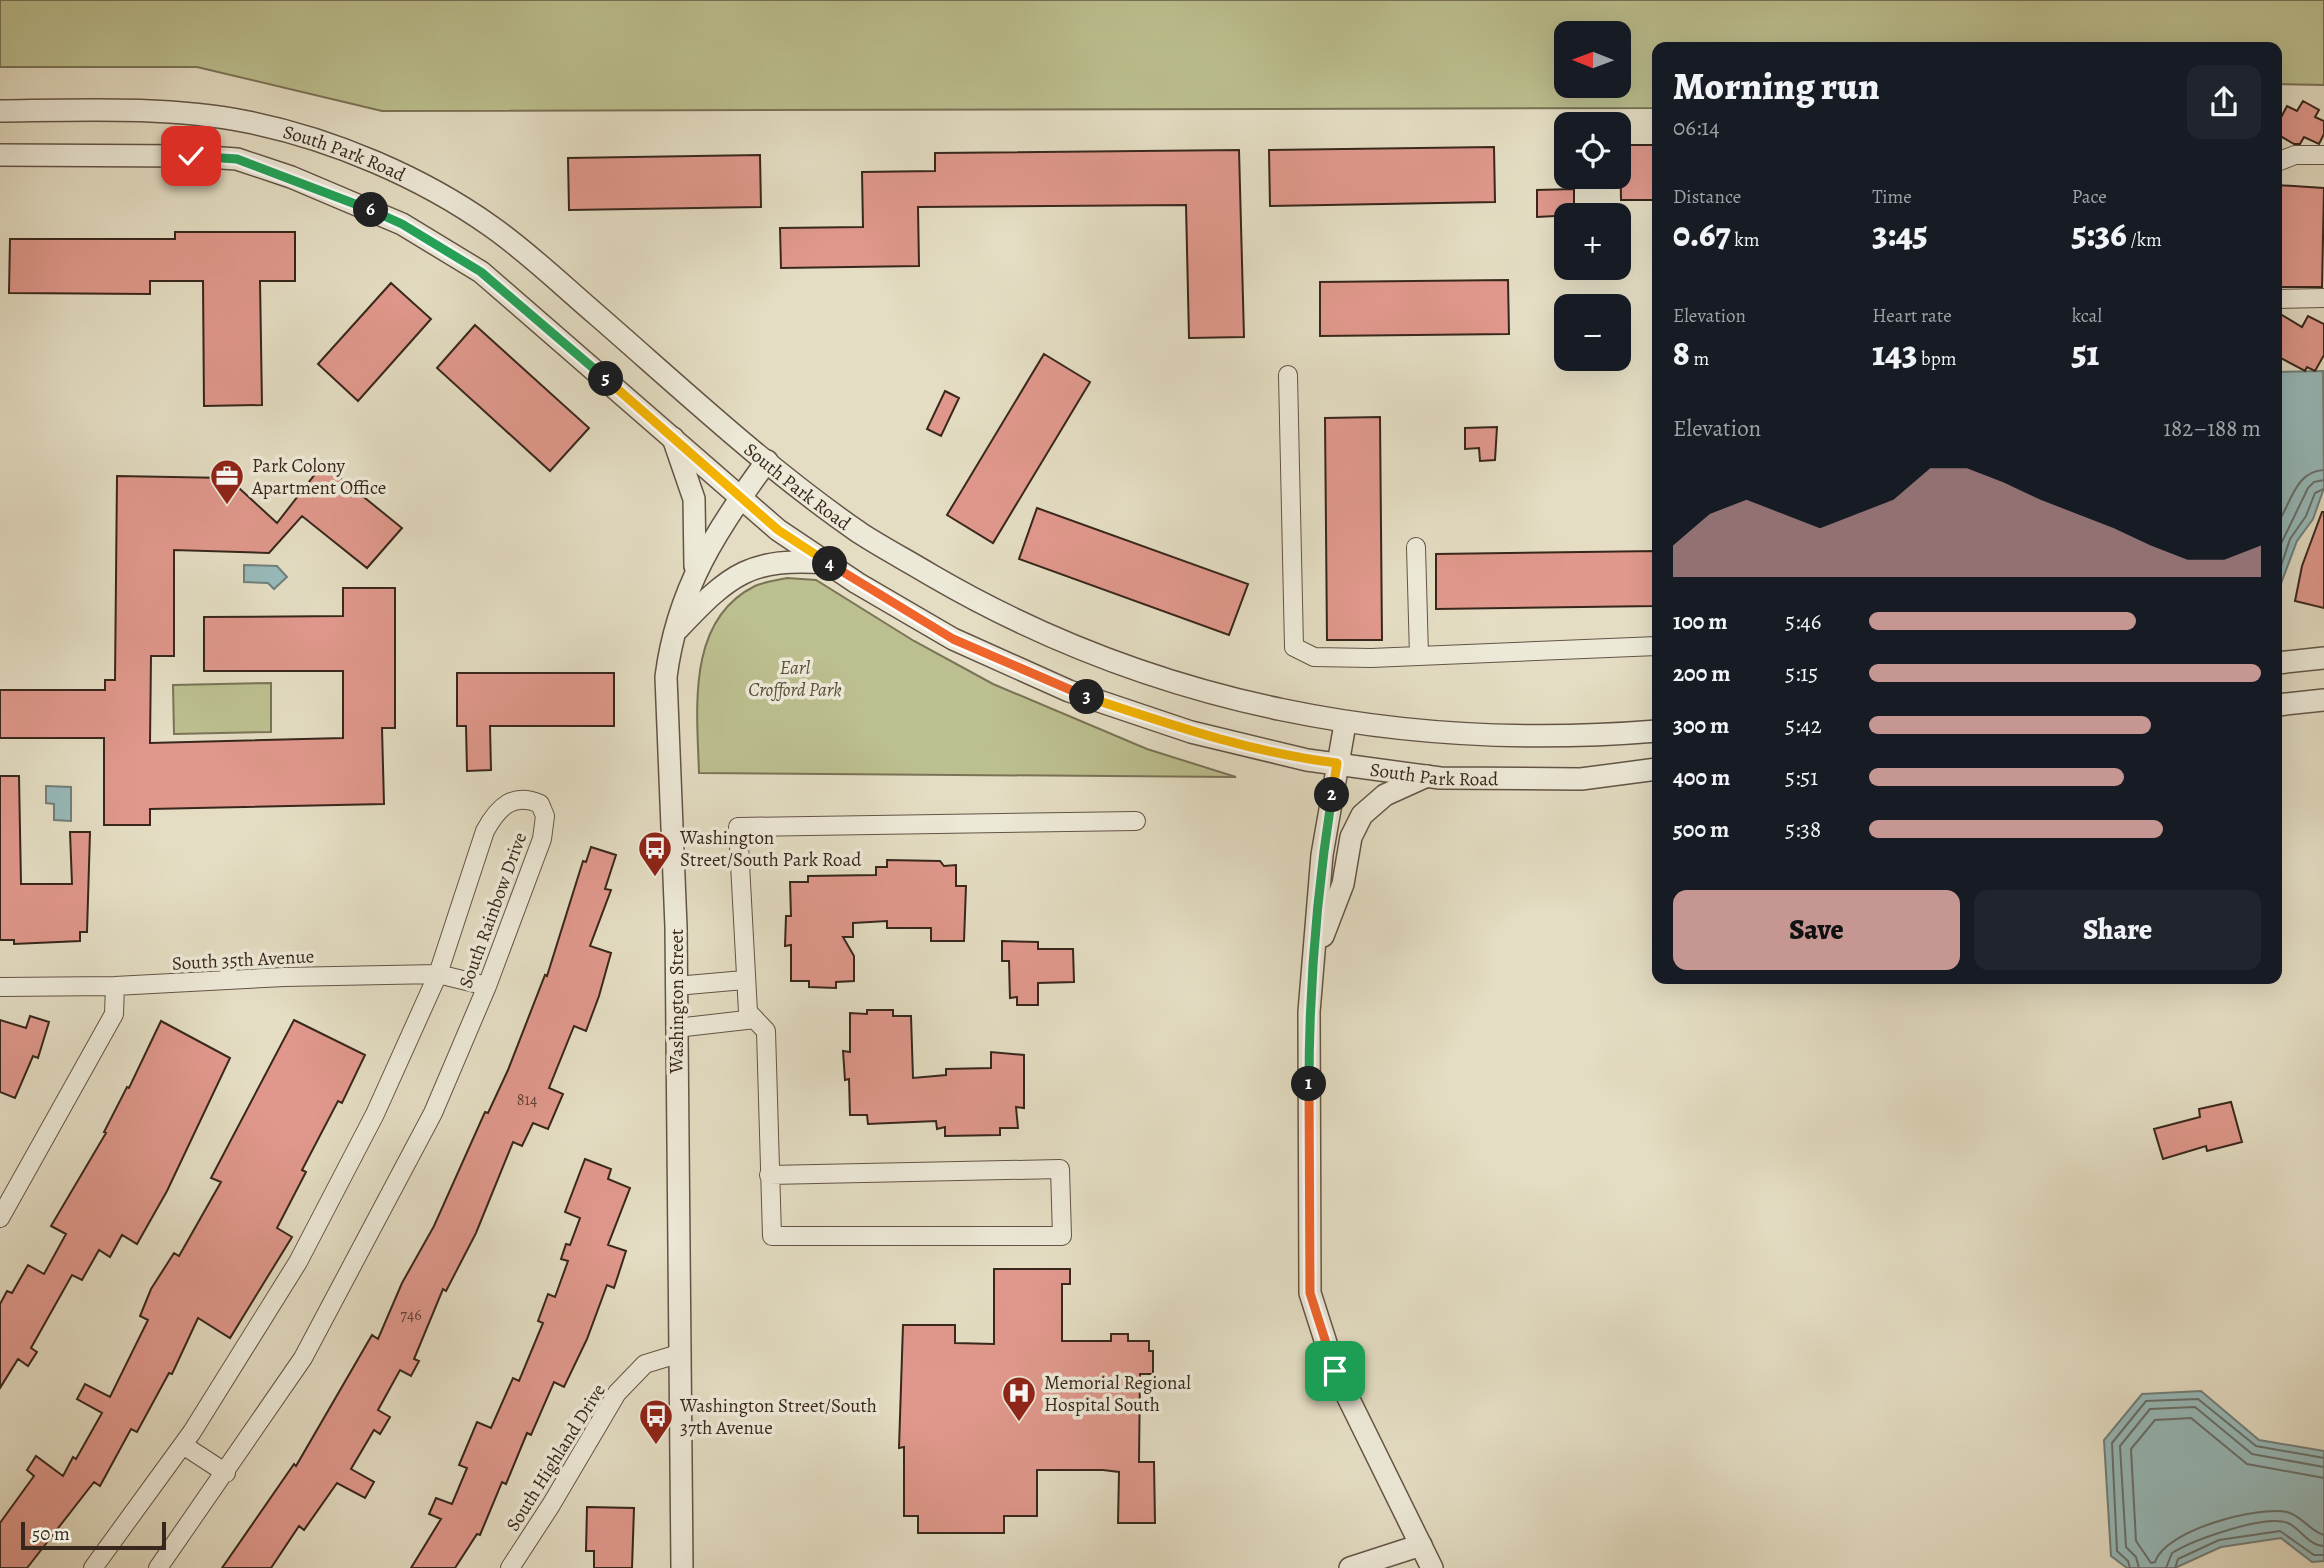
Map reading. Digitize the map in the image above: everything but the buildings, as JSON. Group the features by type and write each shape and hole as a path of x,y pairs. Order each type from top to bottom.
{"street":[{"name":"South Park Road","path":"0,111 106,110 194,114 249,122 370,161 425,187 492,227 767,461 861,534 975,601 1087,652 1204,692 1345,723 1463,736 1591,737 1652,731"},
{"name":"South Park Road","path":"0,155 191,156 237,159 354,202 402,224 481,272 742,495 778,530 953,639 1069,691 1191,732 1307,760 1427,776 1581,779 1652,770"},
{"path":"2282,160 2295,155 2324,155"},
{"path":"2282,299 2324,298"},
{"path":"1288,375 1294,647 1314,657 1419,656 1652,646"},
{"path":"672,436 694,499 695,571"},
{"name":"Washington Street","path":"682,1568 673,812 666,708 671,636 695,571 742,495 767,461"},
{"path":"1416,547 1419,656"},
{"path":"671,636 713,592 730,579 766,563 789,560 830,563"},
{"path":"2282,662 2324,658"},
{"path":"2282,704 2324,700"},
{"path":"1345,723 1322,855 1309,1012 1310,1293 1335,1371 1432,1568"},
{"path":"1313,965 1343,884 1351,837 1363,815 1385,795 1427,776"},
{"name":"South Rainbow Drive","path":"93,1568 184,1445 298,1262 375,1114 438,974 485,831 494,815 509,801 526,798 541,804 545,816 542,839 487,986 433,1113 303,1358 158,1568"},
{"path":"769,1175 1060,1169 1062,1236 772,1236 769,1175 766,1031 748,1012 744,980 738,827 1136,821"},
{"name":"South 35th Avenue","path":"0,986 116,986 284,977 438,974 487,986"},
{"path":"676,986 744,980"},
{"path":"0,1217 114,1014 116,986"},
{"path":"676,1028 755,1019"},
{"name":"South Highland Drive","path":"510,1568 551,1505 617,1393 645,1364 678,1354"},
{"path":"184,1445 226,1473"},
{"path":"1350,1568 1421,1545"}],"green space":[{"path":"0,0 2324,0 2324,85 2282,84 2282,42 1652,42 1652,108 382,111 197,67 0,67"},
{"name":"Earl Crofford Park","path":"787,578 816,580 914,641 993,684 1147,749 1236,777 699,773 698,695 700,668 706,643 717,621 733,601 755,586"},
{"path":"271,683 271,732 174,734 173,685"}],"water":[{"path":"2323,371 2324,488 2313,519 2297,541 2282,581 2282,372"},
{"path":"244,565 277,566 287,577 274,589 268,583 244,582"},
{"path":"46,786 71,787 71,821 54,820 54,804 46,803"},
{"path":"2201,1391 2259,1440 2324,1451 2324,1561 2312,1562 2281,1538 2221,1547 2175,1568 2127,1568 2111,1556 2104,1440 2142,1394"}],"place":[{"name":"Park Colony Apartment Office","path":"227,506"},
{"name":"Washington Street/South Park Road","path":"655,878"},
{"name":"Memorial Regional Hospital South","path":"1019,1423"},
{"name":"Washington Street/South 37th Avenue","path":"656,1446"}],"route":[{"path":"191,156 237,159 354,202 402,224 481,272 742,495 778,530 857,583 953,639 1069,691 1191,732 1307,760 1337,763 1322,855 1309,1012 1310,1293 1335,1371"}]}
